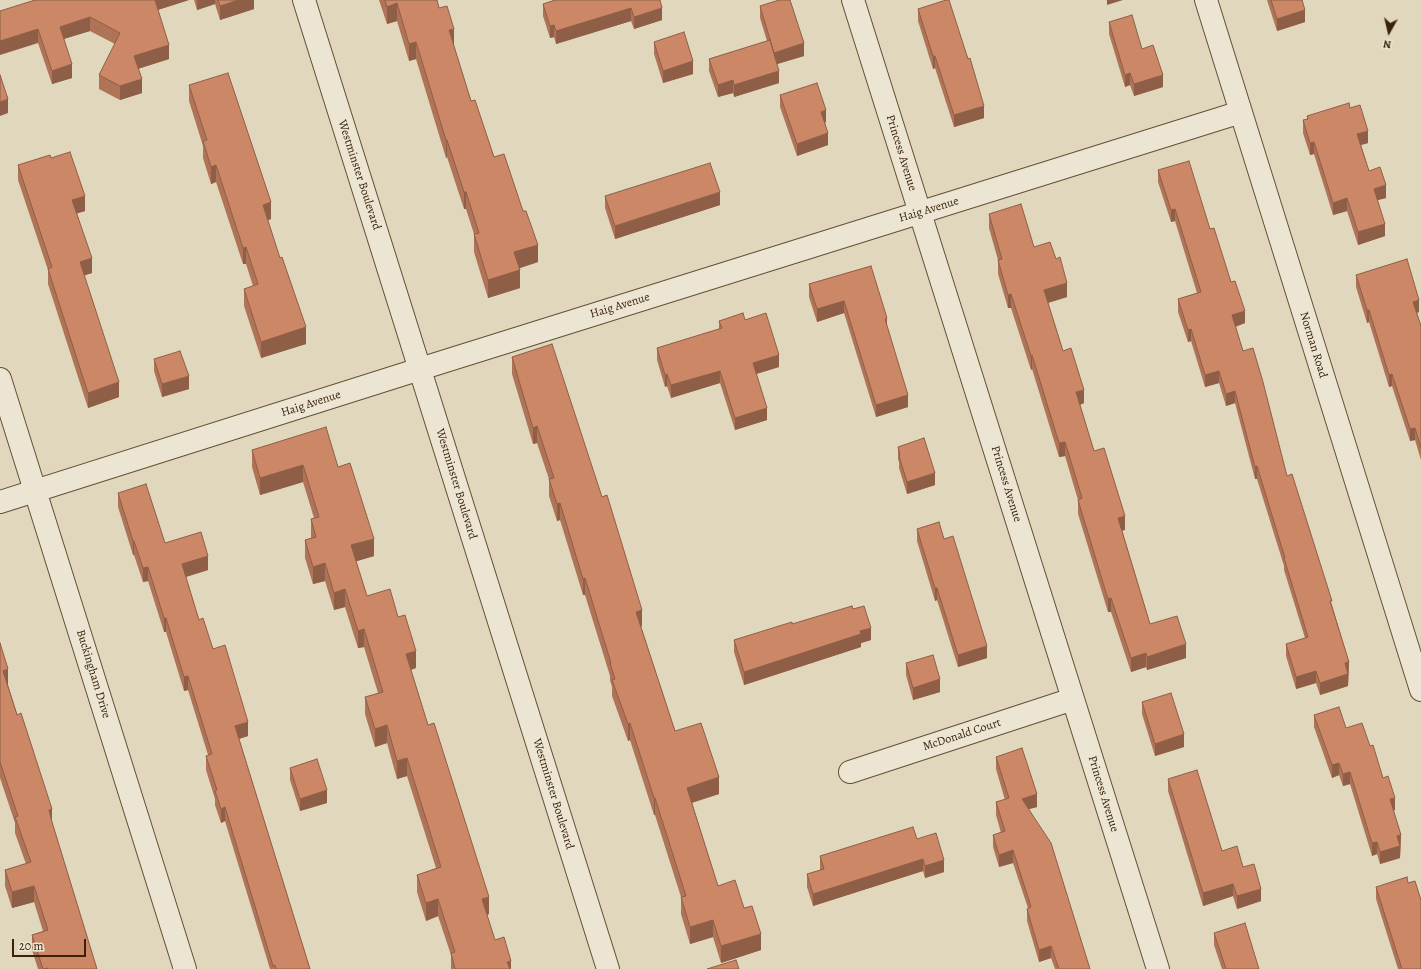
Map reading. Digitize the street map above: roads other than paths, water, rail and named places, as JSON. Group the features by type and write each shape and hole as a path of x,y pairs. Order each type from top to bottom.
{"street":[{"name":"Westminster Boulevard","path":"304,0 608,969"},
{"name":"Princess Avenue","path":"853,0 1158,969"},
{"name":"Norman Road","path":"1206,0 1421,690"},
{"name":"Haig Avenue","path":"0,502 1241,112"},
{"name":"Buckingham Drive","path":"0,379 185,969"},
{"name":"McDonald Court","path":"850,772 1073,699"}]}
